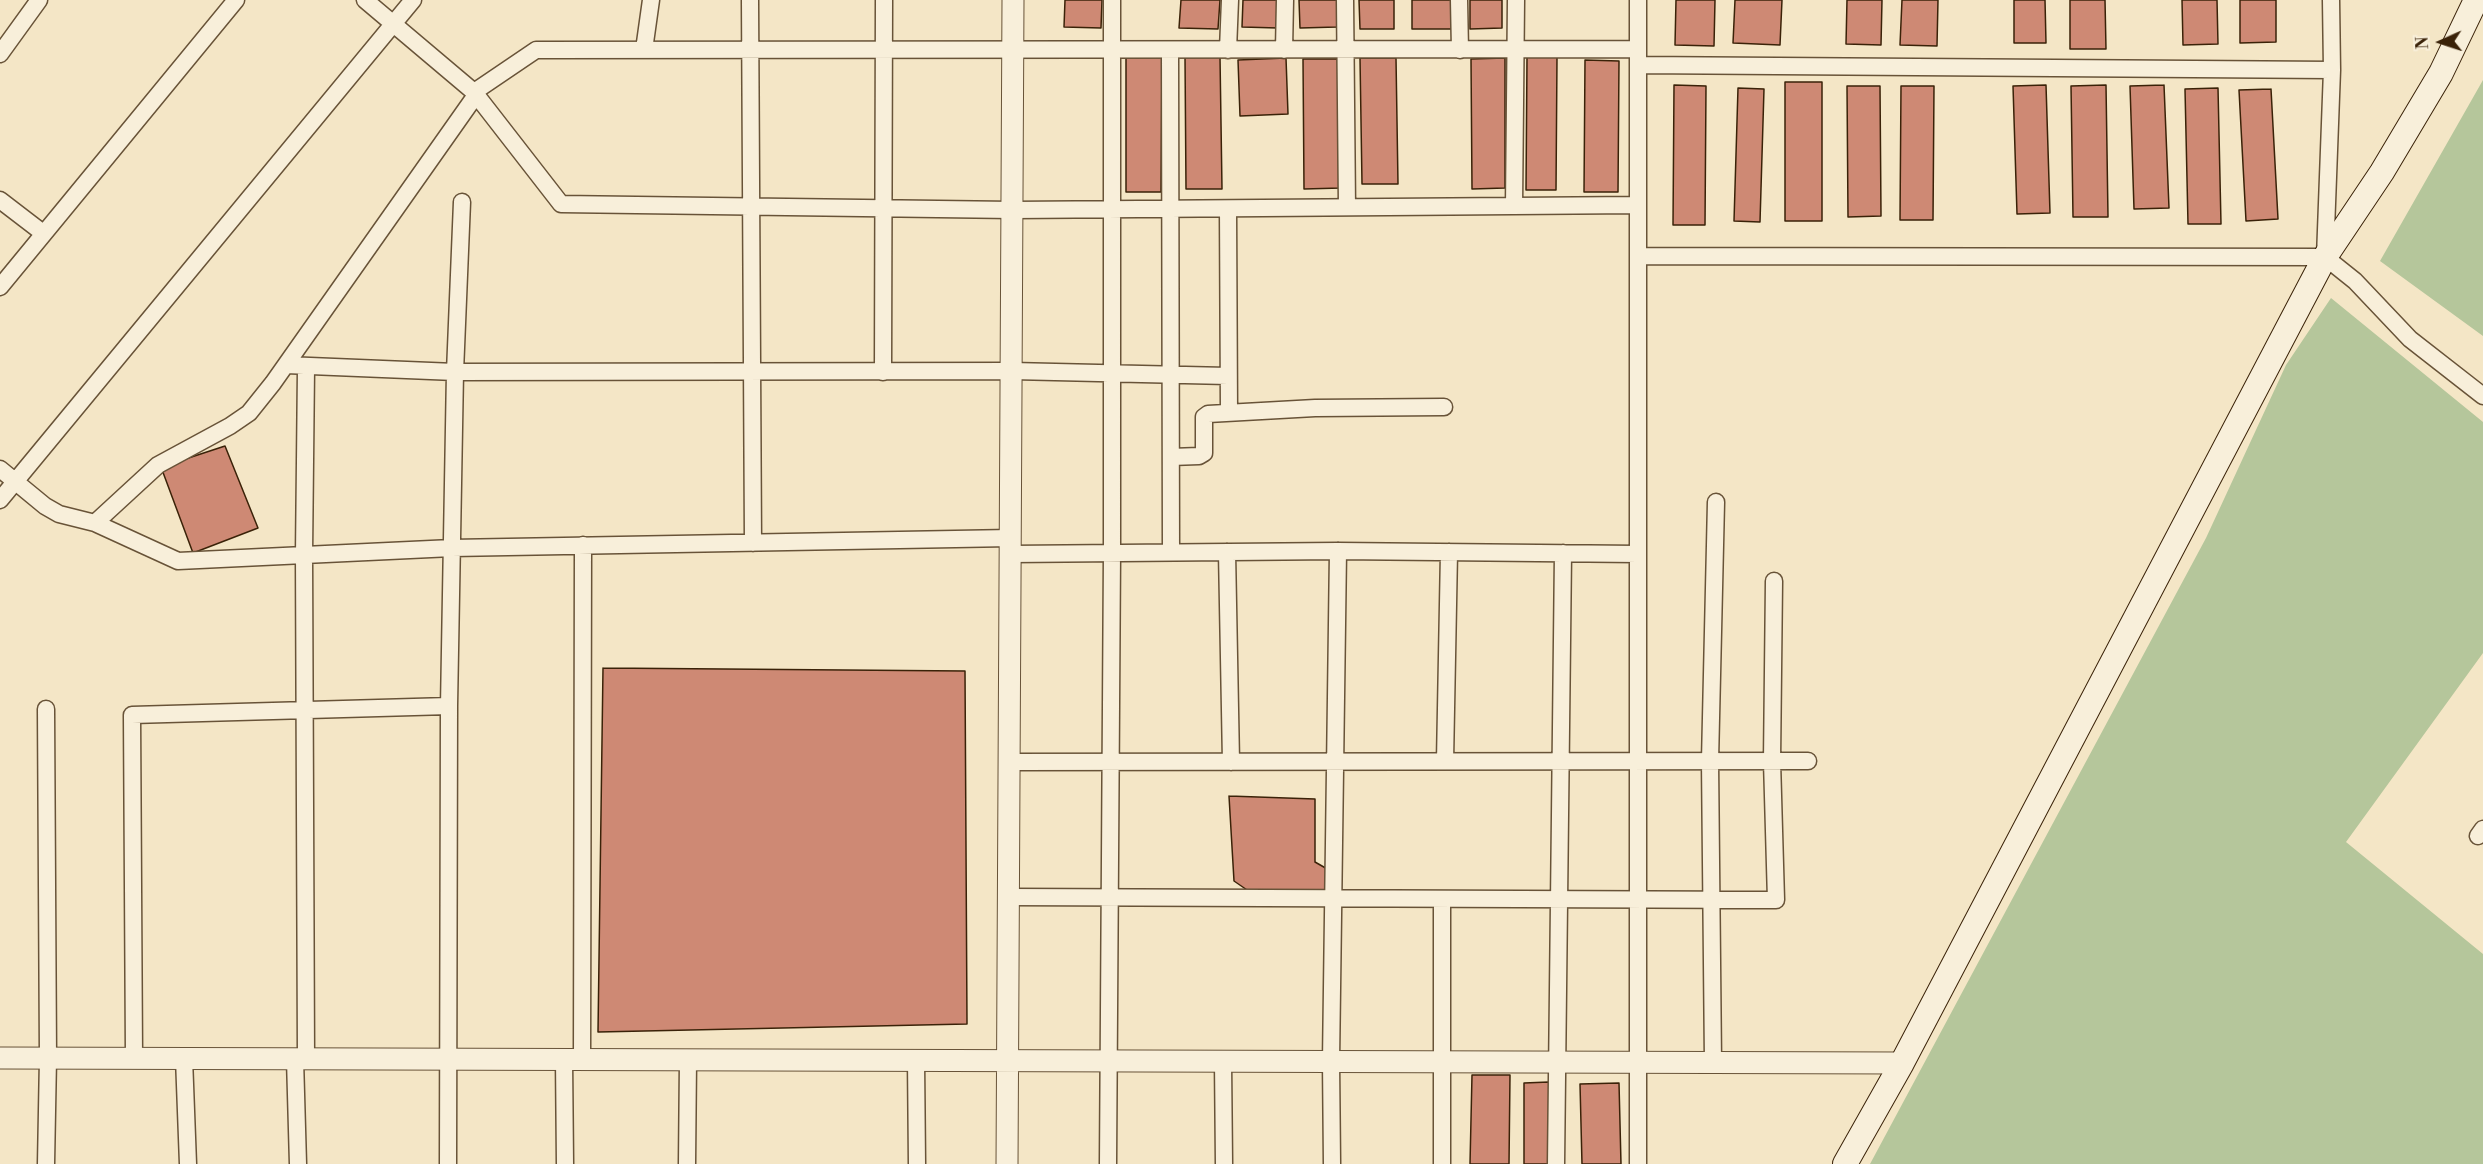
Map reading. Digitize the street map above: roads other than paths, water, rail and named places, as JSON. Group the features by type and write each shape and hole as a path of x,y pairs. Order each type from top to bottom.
{"main road":[{"path":"1845,1164 1902,1063 2325,257 2382,172 2441,73 2476,0"}],"street":[{"path":"0,54 39,0"},
{"path":"0,287 236,0"},
{"path":"365,0 475,93 561,204 884,210 1638,205"},
{"path":"0,500 413,0"},
{"path":"644,50 651,0"},
{"path":"750,0 753,543"},
{"path":"883,372 884,0"},
{"path":"1007,1164 1013,0"},
{"path":"1108,1164 1112,553 1112,0"},
{"path":"1228,50 1230,0"},
{"path":"1284,50 1285,0"},
{"path":"1345,0 1347,207"},
{"path":"1459,0 1460,50"},
{"path":"1514,206 1516,0"},
{"path":"1638,0 1638,1164"},
{"path":"2325,257 2332,70 2331,0"},
{"path":"95,523 158,465 230,426 249,413 286,365 475,93 536,50 1516,50 1638,57 2332,70"},
{"path":"1170,51 1171,552"},
{"path":"0,200 43,233"},
{"path":"448,1164 449,706 455,372 462,202"},
{"path":"1228,208 1229,413"},
{"path":"1638,256 2325,257 2355,280 2410,339 2483,396"},
{"path":"286,365 306,368 455,372 1012,372 1171,373 1228,376"},
{"path":"298,1164 306,711 304,554 306,368"},
{"path":"1171,457 1199,456 1204,453 1204,417 1208,414 1315,408 1444,407"},
{"path":"0,469 59,514 95,523 177,561 452,548 753,543 1011,546 1112,553 1338,551 1638,554"},
{"path":"1713,1063 1710,761 1716,502"},
{"path":"565,1164 573,1059 583,545"},
{"path":"1332,1164 1331,1061 1338,551"},
{"path":"1227,552 1231,762"},
{"path":"1445,761 1449,552"},
{"path":"1556,1164 1563,553"},
{"path":"1009,897 1776,900 1772,761 1774,581"},
{"path":"134,1058 132,716 449,706"},
{"path":"46,710 48,1058 46,1164"},
{"path":"1010,762 1808,761"},
{"path":"1442,900 1442,1164"},
{"path":"0,1058 1902,1063"},
{"path":"184,1058 188,1164"},
{"path":"687,1164 688,1060"},
{"path":"916,1060 917,1164"},
{"path":"1223,1061 1224,1164"}]}
